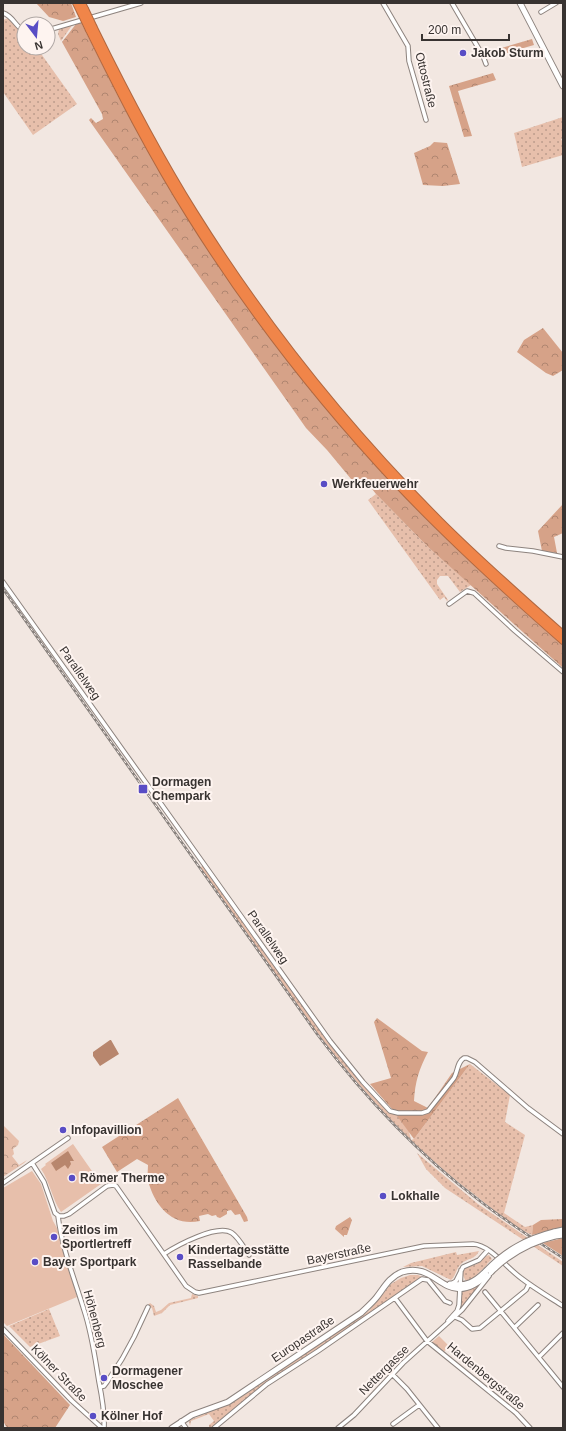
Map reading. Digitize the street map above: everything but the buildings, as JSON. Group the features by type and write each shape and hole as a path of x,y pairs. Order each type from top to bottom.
{"highway":[{"path":"76,3 82,8 122,97 172,186 232,280 282,349 321,398 398,485 482,569 563,641"},
{"path":"91,29 156,149 185,198 237,278 292,353 363,439 400,480 474,554 563,634"}],"main road":[{"path":"520,3 563,86"},
{"name":"Europastraße","path":"438,1280 460,1287 470,1283 518,1250 563,1230"},
{"name":"Europastraße","path":"555,1234 563,1235"},
{"name":"Europastraße","path":"172,1428 192,1415 228,1402 360,1313 373,1302 389,1281 398,1274 407,1271 419,1271 448,1286 468,1288 478,1283 489,1271"}],"street":[{"path":"56,28 141,3"},
{"name":"Ottostraße","path":"383,3 408,46 409,61 426,120"},
{"path":"452,3 483,56 486,64"},
{"path":"541,12 556,3"},
{"path":"3,13 12,18 16,23"},
{"path":"500,546 563,556"},
{"name":"Parallelweg","path":"3,582 330,1041 382,1104 390,1111 398,1113 425,1112 430,1109 454,1078 460,1061 467,1058 475,1062 528,1108 563,1134"},
{"path":"449,604 467,591 474,593 515,631 563,672"},
{"path":"3,1182 68,1138"},
{"name":"Höhenberg","path":"32,1163 44,1182 53,1208 58,1216 71,1271 92,1339 104,1418 103,1428"},
{"path":"58,1216 66,1216 107,1186 113,1185 118,1189 164,1254 186,1241 212,1232 226,1230 233,1233 249,1255"},
{"name":"Bayerstraße","path":"164,1254 186,1286 195,1292 204,1293 424,1246 473,1244 479,1245 488,1250"},
{"path":"451,1284 456,1281 465,1265 479,1260 488,1250 509,1269 529,1284 563,1306"},
{"name":"Nettergasse","path":"444,1327 458,1308 460,1302 461,1270"},
{"name":"Nettergasse","path":"338,1428 354,1415 392,1374 427,1341 455,1318 474,1297 489,1271"},
{"path":"461,1276 465,1281 470,1283"},
{"path":"214,1428 267,1384 422,1280 425,1279 430,1282 445,1301 450,1303"},
{"path":"455,1318 462,1320 469,1327 477,1329 484,1326 526,1290 529,1284"},
{"path":"485,1292 563,1387"},
{"name":"Hardenbergstraße","path":"395,1298 427,1341 516,1413 530,1428"},
{"path":"515,1327 538,1305"},
{"path":"100,1387 104,1386 122,1359 148,1307"},
{"path":"462,1310 462,1320"},
{"name":"Kölner Straße","path":"3,1329 72,1401 103,1428"},
{"path":"539,1357 563,1333"},
{"path":"392,1374 407,1389 438,1428"},
{"path":"393,1424 419,1405"},
{"path":"181,1421 186,1428"}],"green space":[{"path":"36,3 71,3 76,17 63,21 56,19 56,16 48,16"},
{"path":"8,18 16,26 16,56 43,56 77,104 33,135 3,92 3,20"},
{"path":"81,22 131,120 172,192 208,250 280,351 359,447 429,522 563,646 563,668 428,547 376,494 364,479 356,485 327,450 306,428 89,120 91,118 96,123 103,119 102,114 62,42 76,24"},
{"path":"73,24 61,41 58,34 59,29"},
{"path":"532,39 534,45 489,58 488,52"},
{"path":"493,73 496,80 458,91 472,136 464,137 449,86"},
{"path":"563,117 563,138 561,139 563,143 563,155 522,167 514,133"},
{"path":"434,142 447,143 460,184 443,186 423,185 414,153 430,146"},
{"path":"543,328 563,353 563,370 553,376 546,373 517,352 524,340"},
{"path":"376,494 428,547 471,585 460,592 448,576 440,576 437,580 437,584 448,600 447,601 444,597 440,600 368,500"},
{"path":"563,504 563,533 554,537 557,553 542,551 538,531"},
{"path":"204,865 318,1028 362,1083 387,1111 395,1115 405,1115 411,1139 395,1124 359,1084 325,1043 200,868"},
{"path":"377,1018 422,1051 428,1052 418,1076 414,1101 428,1108 452,1073 470,1064 414,1139 392,1109 370,1084 391,1078 374,1022"},
{"path":"470,1064 510,1095 505,1122 525,1135 504,1213 525,1227 533,1225 532,1235 525,1232 488,1206 433,1161 412,1140"},
{"path":"178,1098 248,1221 244,1222 240,1214 235,1215 231,1210 227,1211 227,1214 220,1218 216,1215 212,1216 208,1214 199,1216 200,1221 181,1221 173,1218 166,1213 155,1199 148,1181 148,1165 137,1159 117,1172 102,1147"},
{"path":"3,1125 19,1141 18,1145 13,1149 14,1154 12,1156 19,1165 27,1160 3,1177"},
{"name":"Römer Therme","path":"73,1144 101,1184 61,1212 55,1202 47,1179 41,1169 46,1165 45,1164"},
{"path":"417,1153 478,1204 563,1262 563,1266 445,1188 426,1169"},
{"name":"Bayer Sportpark","path":"32,1171 41,1184 53,1221 57,1228 77,1297 7,1326 3,1322 3,1188"},
{"path":"350,1217 352,1220 347,1235 344,1235 344,1237 335,1229 336,1226"},
{"path":"563,1219 563,1227 532,1235 533,1225 541,1220"},
{"path":"563,1238 563,1256 543,1243"},
{"path":"479,1251 475,1256 463,1262 459,1266 451,1280 422,1266 403,1267 411,1263 456,1252 457,1255"},
{"path":"489,1255 492,1259 472,1279 475,1278 472,1280 465,1280 462,1273 465,1268 477,1264"},
{"path":"410,1275 418,1275 425,1278 274,1377 212,1428 209,1428 209,1425 214,1421 209,1414 191,1421 190,1426 190,1420 234,1402 369,1311 391,1284"},
{"path":"483,1282 463,1308 454,1316 460,1306 462,1290 476,1286"},
{"path":"192,1294 198,1296 198,1298 170,1305 162,1313 154,1316 152,1308 147,1306 150,1303 154,1306 156,1312 161,1310 169,1303 191,1298"},
{"path":"49,1309 60,1336 30,1347 9,1326"},
{"path":"3,1334 70,1405 55,1428 7,1428 3,1421"},
{"path":"439,1336 449,1346 444,1352 432,1342"}],"shaded area":[{"path":"110,1040 119,1054 100,1066 93,1056 93,1052"},
{"path":"68,1151 74,1161 70,1161 71,1164 68,1169 65,1165 56,1171 51,1163"}],"railway":[{"path":"3,589 317,1034 354,1080 393,1124 457,1183 500,1216 563,1258"}],"place":[{"name":"Jakob Sturm","path":"463,53"},
{"name":"Werkfeuerwehr","path":"324,484"},
{"name":"Dormagen Chempark","path":"143,789"},
{"name":"Infopavillion","path":"63,1130"},
{"name":"Römer Therme","path":"72,1178"},
{"name":"Lokhalle","path":"383,1196"},
{"name":"Zeitlos im Sportlertreff","path":"54,1237"},
{"name":"Kindertagesstätte Rasselbande","path":"180,1257"},
{"name":"Bayer Sportpark","path":"35,1262"},
{"name":"Dormagener Moschee","path":"104,1378"},
{"name":"Kölner Hof","path":"93,1416"}]}
